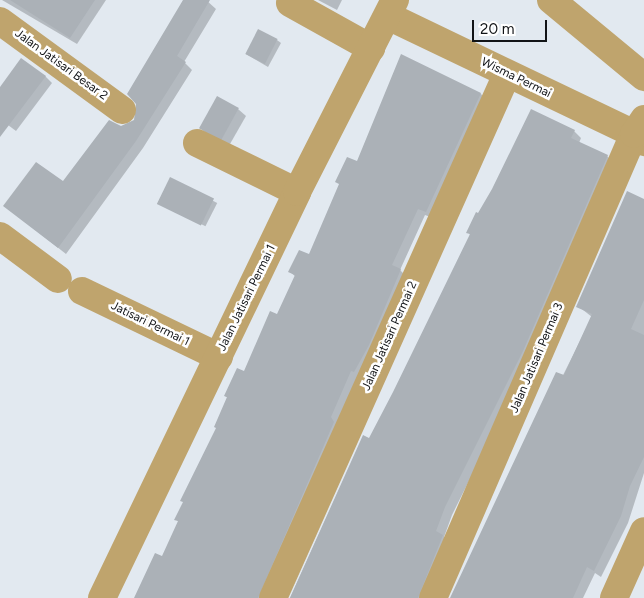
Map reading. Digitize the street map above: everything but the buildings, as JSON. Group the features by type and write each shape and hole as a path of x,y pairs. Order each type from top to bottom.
{"street":[{"path":"551,0 644,77"},
{"path":"290,3 371,48"},
{"name":"Jalan Jatisari Permai 1","path":"102,598 298,192 392,8"},
{"name":"Wisma Permai","path":"392,8 507,74 640,132"},
{"name":"Jalan Jatisari Besar 2","path":"0,21 122,110"},
{"name":"Jalan Jatisari Permai 2","path":"273,598 507,74"},
{"name":"Jalan Jatisari Permai 3","path":"433,598 640,132"},
{"path":"197,142 298,192"},
{"path":"0,236 58,279"},
{"name":"Jatisari Permai 1","path":"82,291 219,357"},
{"path":"614,598 644,531"}]}
